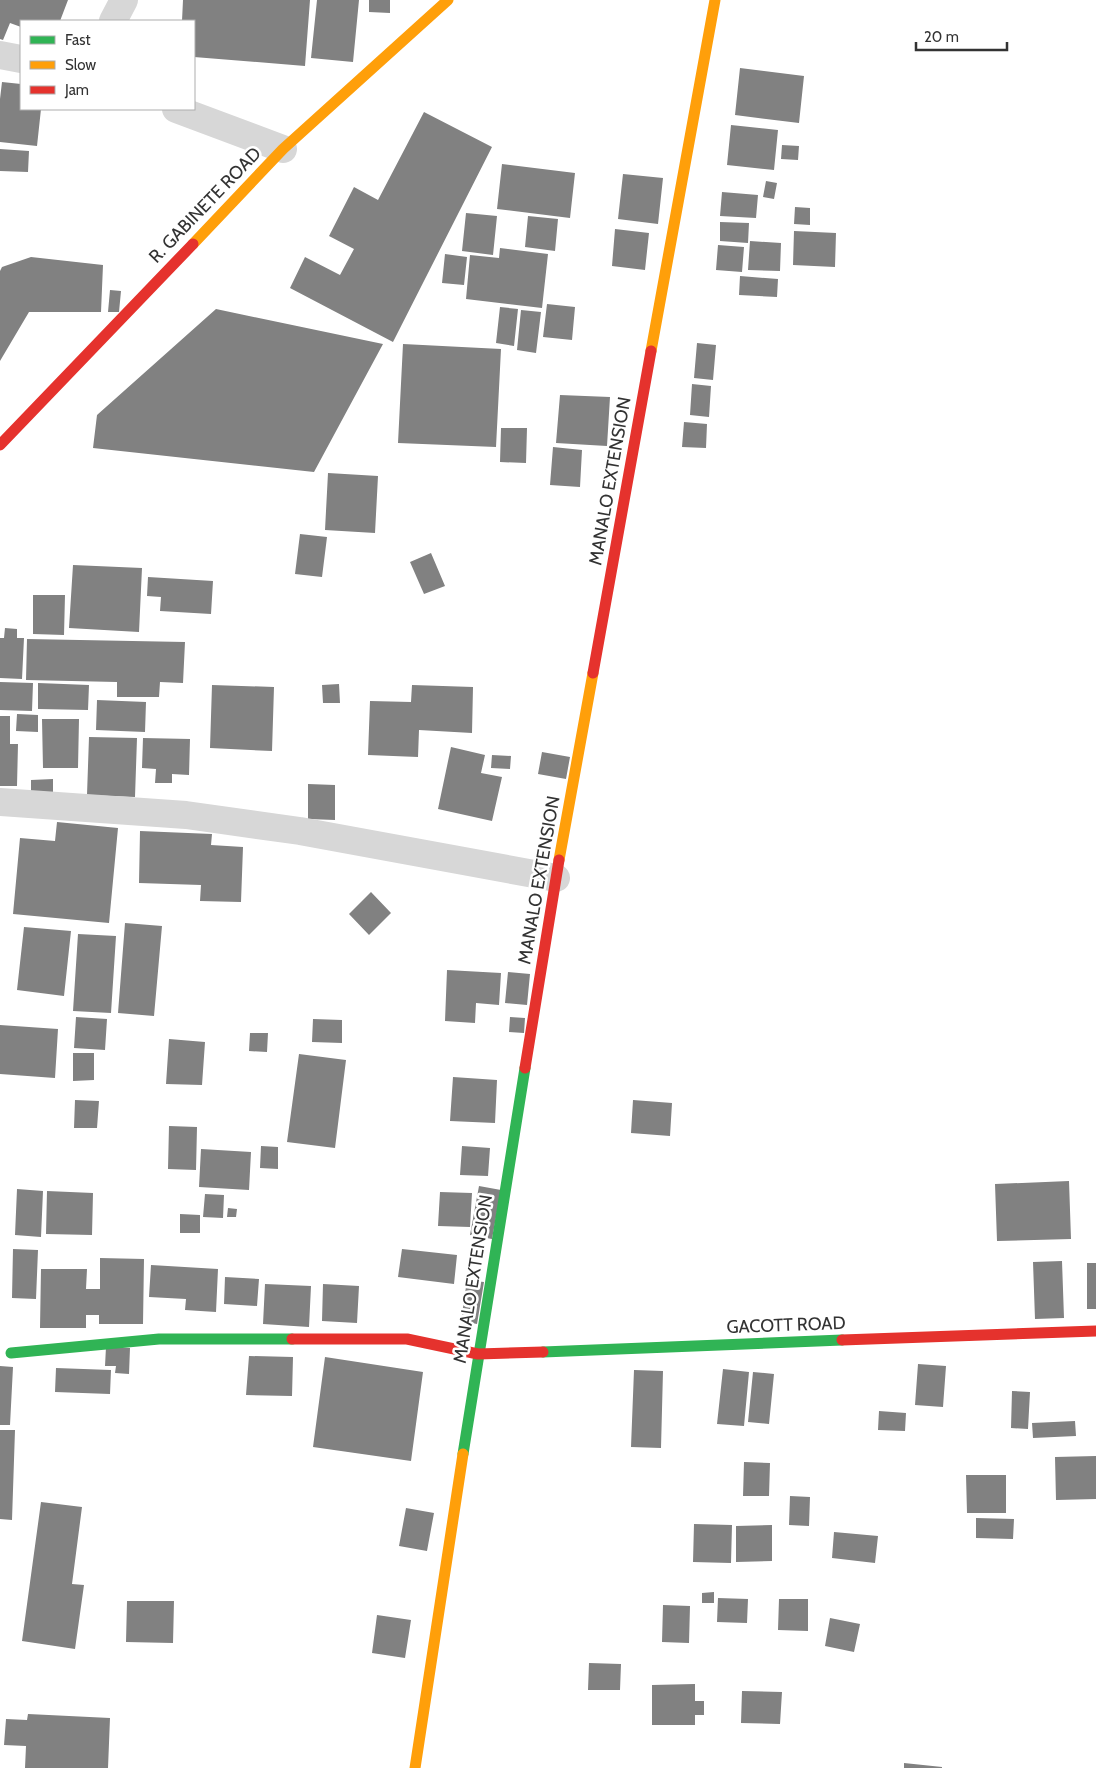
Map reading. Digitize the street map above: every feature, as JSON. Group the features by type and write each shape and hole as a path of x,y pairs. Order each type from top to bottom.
{"street":[{"path":"114,20 124,0"},
{"name":"R. GABINETE ROAD","path":"0,446 283,149 448,0"},
{"name":"MANALO EXTENSION","path":"416,1768 478,1354 556,878 715,0"},
{"path":"0,55 20,58"},
{"path":"179,110 283,149"},
{"path":"0,802 186,815 300,831 556,878"},
{"name":"GACOTT ROAD","path":"11,1353 159,1339 407,1340 478,1354 1096,1331"}],"building":[{"path":"0,0 68,0 60,20 20,20 20,27 10,23 3,40 0,39"},
{"path":"183,0 310,0 305,66 195,57 195,20 182,20"},
{"path":"317,0 359,0 353,62 311,58"},
{"path":"369,0 390,0 390,13 369,12"},
{"path":"740,68 804,76 799,123 735,115"},
{"path":"2,82 20,84 20,110 41,110 37,146 0,142"},
{"path":"424,112 492,147 393,342 290,288 305,257 340,275 354,249 329,236 354,187 378,200"},
{"path":"731,125 778,130 774,170 727,165"},
{"path":"782,145 799,146 798,160 781,159"},
{"path":"0,149 29,151 28,172 0,171"},
{"path":"502,164 575,173 570,218 497,209"},
{"path":"623,174 663,178 658,224 618,219"},
{"path":"766,181 777,183 774,199 763,197"},
{"path":"722,192 758,195 756,218 720,216"},
{"path":"795,207 810,208 810,225 794,224"},
{"path":"466,213 497,216 493,255 462,251"},
{"path":"528,216 558,219 555,251 525,247"},
{"path":"720,222 749,223 748,243 720,241"},
{"path":"615,229 649,233 645,270 612,266"},
{"path":"794,231 836,233 835,267 793,265"},
{"path":"750,241 781,243 780,271 748,270"},
{"path":"718,245 744,247 742,272 716,270"},
{"path":"500,248 548,254 542,308 466,299 470,255 499,258"},
{"path":"445,254 467,257 464,285 442,283"},
{"path":"31,257 103,265 101,312 29,312 0,361 0,271 2,267"},
{"path":"740,276 778,279 777,297 739,295"},
{"path":"110,290 121,291 119,312 108,312"},
{"path":"547,304 575,307 572,340 543,337"},
{"path":"500,307 518,309 514,346 496,343"},
{"path":"216,309 383,344 314,472 93,448 97,415"},
{"path":"521,310 541,312 536,353 517,350"},
{"path":"697,343 716,345 713,380 694,378"},
{"path":"403,344 501,349 496,447 398,443"},
{"path":"692,384 711,386 709,417 690,415"},
{"path":"560,395 610,397 607,446 556,443"},
{"path":"684,422 707,424 706,448 682,447"},
{"path":"501,428 527,428 526,463 500,462"},
{"path":"553,447 582,450 580,487 550,485"},
{"path":"328,473 378,476 375,533 325,530"},
{"path":"300,534 327,537 322,577 295,574"},
{"path":"431,553 445,586 424,594 410,562"},
{"path":"73,565 142,568 139,632 69,628"},
{"path":"148,577 213,581 211,614 160,611 161,597 147,596"},
{"path":"33,595 65,595 64,635 33,634"},
{"path":"5,628 17,629 17,638 24,638 22,679 0,678 0,638 4,638"},
{"path":"27,639 185,642 183,683 160,682 159,697 117,697 117,682 26,680"},
{"path":"0,682 33,683 32,711 0,710"},
{"path":"38,683 89,685 88,710 38,709"},
{"path":"339,684 340,703 323,703 322,685"},
{"path":"212,685 274,687 272,751 210,748"},
{"path":"412,685 473,687 472,733 419,730 418,757 368,755 370,701 411,702"},
{"path":"97,700 146,702 145,732 96,730"},
{"path":"17,714 38,715 38,732 16,731"},
{"path":"0,716 10,716 10,744 18,744 17,786 0,786"},
{"path":"42,719 79,719 78,768 43,768"},
{"path":"89,737 137,738 135,797 87,795"},
{"path":"143,738 190,739 189,775 172,774 172,783 155,783 156,769 142,768"},
{"path":"451,747 485,755 481,773 502,777 492,821 438,809"},
{"path":"542,752 570,757 566,779 538,774"},
{"path":"492,755 511,756 510,769 491,768"},
{"path":"53,779 53,796 31,797 31,780"},
{"path":"308,784 335,785 335,820 308,819"},
{"path":"57,822 118,828 109,923 13,914 20,838 55,841"},
{"path":"140,831 212,834 211,845 243,847 241,902 200,901 201,885 139,883"},
{"path":"371,892 391,913 369,935 349,914"},
{"path":"125,923 162,926 154,1016 118,1013"},
{"path":"24,927 71,931 64,996 17,990"},
{"path":"78,934 116,936 111,1013 73,1011"},
{"path":"447,970 501,973 499,1005 476,1003 475,1023 445,1021"},
{"path":"508,972 530,974 527,1005 505,1003"},
{"path":"76,1017 107,1019 105,1050 74,1048"},
{"path":"510,1017 525,1018 524,1033 509,1032"},
{"path":"313,1019 342,1020 342,1043 312,1042"},
{"path":"0,1025 58,1029 55,1078 0,1074"},
{"path":"250,1033 268,1033 267,1052 249,1051"},
{"path":"169,1039 205,1042 202,1085 166,1084"},
{"path":"73,1053 94,1053 94,1080 73,1081"},
{"path":"299,1054 346,1060 335,1148 287,1142"},
{"path":"453,1077 497,1080 495,1123 450,1121"},
{"path":"75,1100 99,1101 97,1128 74,1128"},
{"path":"633,1100 672,1103 670,1136 631,1133"},
{"path":"169,1126 197,1127 196,1170 168,1169"},
{"path":"261,1146 278,1147 278,1169 260,1168"},
{"path":"462,1146 490,1148 488,1176 460,1175"},
{"path":"201,1149 251,1152 249,1190 199,1187"},
{"path":"1069,1181 1071,1239 997,1241 995,1184"},
{"path":"479,1186 501,1190 492,1239 470,1235"},
{"path":"17,1189 43,1191 41,1237 15,1235"},
{"path":"47,1191 93,1193 92,1235 46,1234"},
{"path":"440,1192 472,1193 470,1227 438,1226"},
{"path":"205,1194 224,1195 223,1218 203,1217"},
{"path":"228,1208 237,1209 236,1217 227,1217"},
{"path":"180,1214 200,1215 200,1233 180,1233"},
{"path":"13,1249 38,1250 36,1299 12,1298"},
{"path":"402,1249 457,1255 454,1284 398,1277"},
{"path":"100,1258 144,1259 143,1324 99,1324 99,1315 86,1315 86,1328 40,1328 41,1269 87,1269 86,1289 100,1289"},
{"path":"1062,1261 1064,1318 1035,1319 1033,1262"},
{"path":"1087,1263 1096,1263 1096,1309 1087,1309"},
{"path":"151,1265 218,1269 216,1312 185,1310 186,1299 149,1297"},
{"path":"225,1277 259,1279 257,1306 224,1304"},
{"path":"467,1280 484,1282 477,1324 461,1321"},
{"path":"265,1284 311,1286 309,1327 263,1324"},
{"path":"323,1284 359,1286 357,1323 322,1321"},
{"path":"106,1347 130,1348 129,1374 115,1373 116,1366 105,1366"},
{"path":"249,1356 293,1357 292,1396 246,1395"},
{"path":"325,1357 423,1372 411,1461 313,1447"},
{"path":"918,1364 946,1366 943,1407 915,1405"},
{"path":"0,1366 13,1367 10,1425 0,1425"},
{"path":"56,1368 111,1370 110,1394 55,1392"},
{"path":"723,1369 749,1372 744,1426 717,1424"},
{"path":"634,1370 663,1371 661,1448 631,1447"},
{"path":"753,1372 774,1374 769,1424 748,1422"},
{"path":"1012,1391 1030,1392 1028,1429 1011,1428"},
{"path":"879,1411 906,1413 905,1431 878,1430"},
{"path":"1075,1421 1076,1436 1033,1438 1032,1423"},
{"path":"0,1430 15,1430 12,1520 0,1519"},
{"path":"1096,1456 1096,1499 1056,1500 1055,1457"},
{"path":"744,1462 770,1463 769,1496 743,1496"},
{"path":"966,1475 1006,1475 1006,1513 967,1513"},
{"path":"790,1496 810,1497 809,1526 789,1525"},
{"path":"41,1502 82,1507 72,1584 84,1585 75,1649 22,1641"},
{"path":"406,1508 434,1513 427,1551 399,1546"},
{"path":"976,1518 1014,1519 1013,1539 976,1538"},
{"path":"694,1524 732,1525 731,1563 693,1562"},
{"path":"772,1525 772,1561 736,1562 736,1526"},
{"path":"834,1532 878,1536 875,1563 832,1558"},
{"path":"714,1592 714,1603 702,1603 702,1593"},
{"path":"718,1598 748,1599 747,1623 717,1622"},
{"path":"779,1599 808,1599 808,1631 778,1630"},
{"path":"127,1601 174,1601 173,1643 126,1642"},
{"path":"663,1605 690,1606 689,1643 662,1642"},
{"path":"377,1615 411,1620 405,1658 372,1653"},
{"path":"830,1618 860,1624 854,1652 825,1646"},
{"path":"589,1663 621,1664 620,1690 588,1690"},
{"path":"695,1684 695,1701 704,1701 704,1715 695,1715 695,1725 652,1725 652,1685"},
{"path":"742,1691 782,1692 780,1724 741,1723"},
{"path":"28,1714 110,1718 108,1768 25,1768 26,1746 4,1745 6,1719 27,1720"},
{"path":"904,1763 942,1767 942,1768 904,1768"}],"traffic: fast":[{"path":"463,1454 525,1068"},
{"path":"11,1353 159,1339 292,1339"},
{"path":"543,1352 842,1340"}],"traffic: slow":[{"path":"193,244 283,149 448,0"},
{"path":"651,351 715,0"},
{"path":"559,860 593,673"},
{"path":"415,1768 463,1454"}],"traffic: jam":[{"path":"0,445 193,244"},
{"path":"593,673 651,351"},
{"path":"525,1068 559,860"},
{"path":"842,1340 1096,1331"},
{"path":"292,1339 407,1339 478,1354 543,1352"}]}
